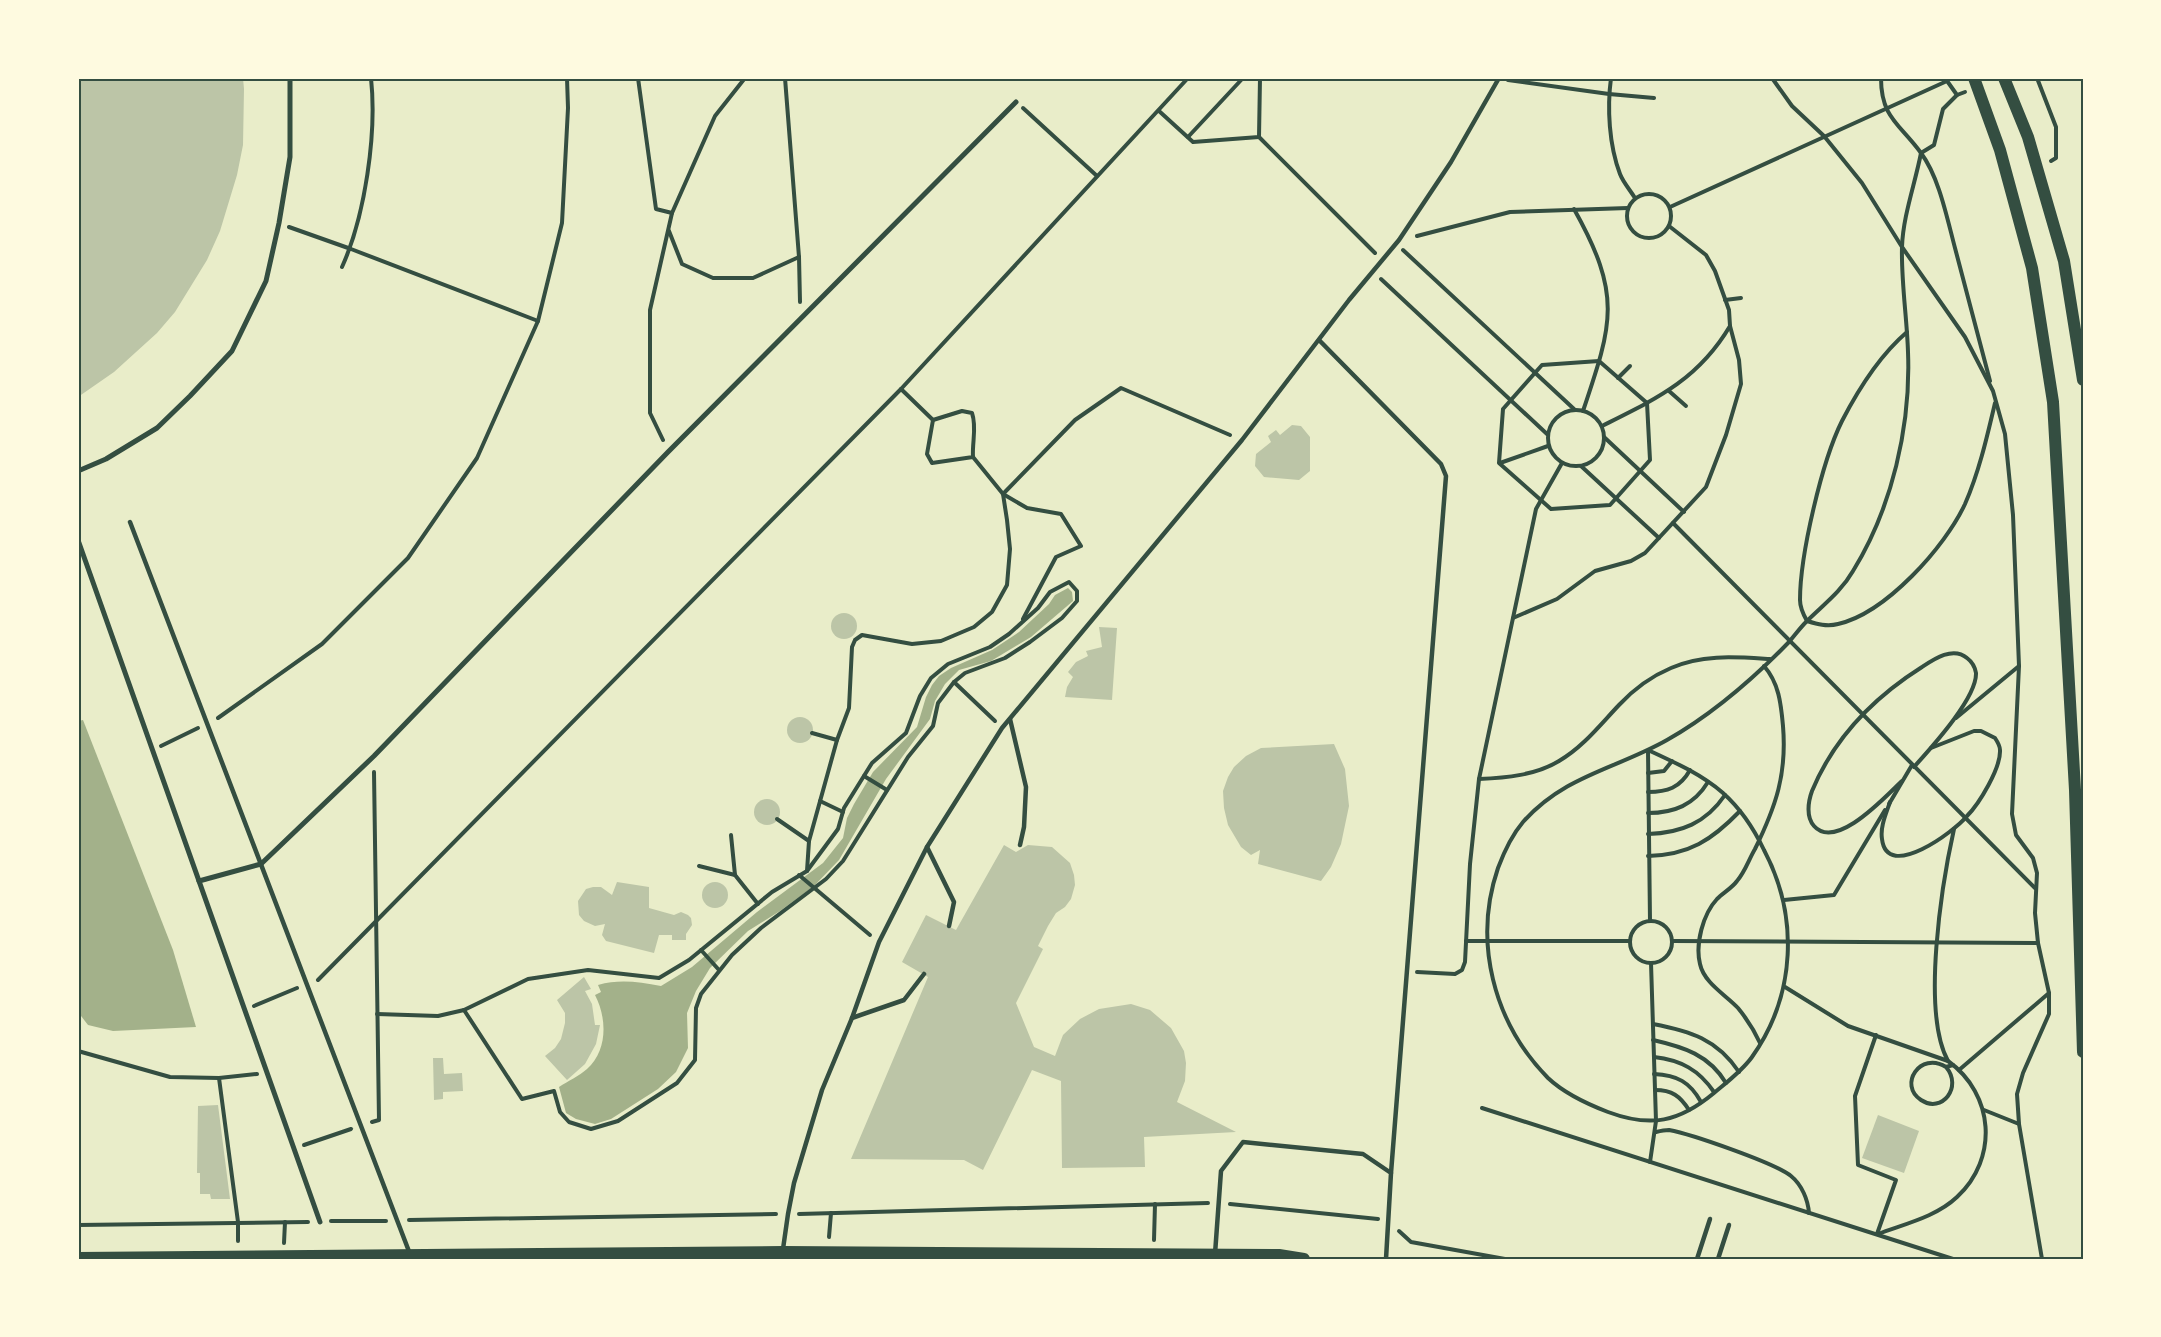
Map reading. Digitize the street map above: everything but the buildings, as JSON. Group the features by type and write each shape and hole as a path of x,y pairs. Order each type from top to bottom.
{"main road":[{"path":"1974,78 2000,150 2032,268 2053,402 2075,790 2083,1052"},
{"path":"2004,78 2028,137 2064,261 2083,380"},
{"path":"78,1258 783,1252 1279,1255 1304,1259"}],"street":[{"path":"78,471 106,459 157,428 232,351 266,281 279,223 290,157 290,78"},
{"path":"199,881 261,864 374,756 668,452 1016,102"},
{"path":"78,540 320,1222"}],"lane":[{"path":"783,1252 794,1183 822,1090 852,1018 879,942 927,847 1002,728 1242,440 1398,242 1451,162 1499,79"},
{"path":"1319,340 1441,464 1446,476 1406,972 1386,1259"},
{"path":"130,522 410,1254"},
{"path":"1010,719 1026,787 1024,826 1020,845"},
{"path":"927,847 954,902 949,926"},
{"path":"852,1018 904,1000 924,974"},
{"path":"1215,1255 1221,1171 1243,1142 1363,1154 1391,1173"},
{"path":"1697,1259 1710,1219"},
{"path":"1718,1259 1729,1225"}],"path":[{"path":"342,267 351,249 371,149 371,78"},
{"path":"153,750 222,716 322,644 408,558 477,458 537,321 562,223 568,108 567,78"},
{"path":"638,78 656,209 672,213"},
{"path":"668,452 650,413 650,310 672,213 715,116 745,78"},
{"path":"785,78 799,256 801,318"},
{"path":"244,1009 319,979 902,388 1188,78"},
{"path":"1188,137 1243,78"},
{"path":"1260,78 1259,137 1382,260"},
{"path":"1611,78 1609,94 1612,138 1620,175 1635,198"},
{"path":"1772,78 1792,106 1824,136 1862,183 1902,247 1965,337 1993,390"},
{"path":"1881,78 1886,109 1894,122 1921,153 1940,192 2004,434 2013,515 2019,666 2012,814 2016,835 2034,858 2037,873 2035,913 2038,943 2049,993 2049,1014 2023,1073 2017,1094 2019,1124 2042,1259"},
{"path":"2037,78 2056,127 2056,158 2038,170"},
{"path":"1499,79 1654,98"},
{"path":"1670,207 1947,81"},
{"path":"1648,750 1690,770 1725,795 1740,811 1759,840 1773,868 1787,917 1785,987 1771,1024 1751,1059 1726,1083 1689,1110 1669,1119 1656,1121 1617,1115 1567,1093 1547,1077 1522,1043 1501,1007 1488,961 1487,909 1493,884 1511,838 1523,822 1560,791 1579,779 1665,742 1710,713 1790,641 1807,621 1825,606 1853,571 1870,537 1896,465 1905,409 1909,359 1902,247 1921,153 1934,145 1943,109 1957,95"},
{"path":"1016,102 1097,176"},
{"path":"1159,111 1193,142 1259,137"},
{"path":"1648,193 1658,195 1670,207 1669,226 1659,236 1652,238 1640,236 1629,226 1628,208 1635,198 1648,193"},
{"path":"1398,242 1510,212 1628,208"},
{"path":"1574,209 1598,254 1608,292 1608,329 1583,411"},
{"path":"279,223 537,321"},
{"path":"1513,618 1557,599 1594,571 1631,561 1645,553 1706,487 1726,435 1741,384 1739,360 1725,300 1715,271 1706,255 1669,226"},
{"path":"668,231 682,264 713,278 753,278 799,256"},
{"path":"1398,242 1574,409 1590,412 1598,419 1604,437 1601,451 1594,460 1581,466"},
{"path":"1373,272 1547,434"},
{"path":"1725,300 1741,298"},
{"path":"1602,426 1647,403 1692,374 1717,348 1730,326"},
{"path":"1907,332 1878,361 1834,438 1807,546 1800,600 1802,612 1807,621 1820,625 1837,624 1853,619 1898,589 1928,561 1955,523 1965,503 1982,453 1995,400"},
{"path":"1599,361 1647,403 1650,460 1610,505 1551,509 1499,463 1503,409 1542,365 1599,361"},
{"path":"1618,378 1630,366"},
{"path":"902,388 933,420"},
{"path":"1003,494 1075,420 1121,388 1242,440"},
{"path":"1669,390 1686,406"},
{"path":"1574,409 1557,416 1551,424 1547,434 1548,446 1553,455 1562,463 1581,466 1659,538"},
{"path":"933,420 962,411 972,413 976,423 972,440 973,457 1003,494 1027,508 1061,514 1081,546 1056,557 1022,622"},
{"path":"933,420 927,454 932,463 973,457"},
{"path":"1604,437 1684,512"},
{"path":"1499,463 1548,446"},
{"path":"1406,972 1455,974 1462,970 1465,962 1470,864 1479,779 1536,509 1562,463"},
{"path":"807,871 809,841 837,740 849,708 852,647 855,640 862,635 912,644 941,641 974,627 992,612 1008,585 1010,549 1003,494"},
{"path":"1673,524 2035,888"},
{"path":"377,1014 438,1016 464,1010 528,979 588,970 660,978 701,950 758,904 807,871 838,828 843,812 872,763 906,733 920,696 931,678 948,664 990,647 1038,608 1050,592 1069,582 1077,591 1077,601 1062,618 1030,642 1005,658 965,673 954,682 938,703 933,726 908,757 843,861 814,889 761,928 719,970 701,994 696,1008 694,1060 677,1083 618,1121 591,1129 569,1122 560,1112 554,1091 522,1099 464,1010"},
{"path":"1784,900 1834,895 1902,781 1953,720 1971,691 1976,672 1968,658 1956,652 1940,656 1905,678 1862,713 1832,755 1812,791 1808,811 1810,822 1821,833 1831,834 1839,831 1876,805 1902,781"},
{"path":"1479,779 1519,775 1558,762 1586,740 1635,691 1652,678 1671,668 1690,661 1715,657 1770,659"},
{"path":"1760,1043 1749,1022 1728,997 1714,986 1699,962 1700,941 1707,912 1715,901 1737,882 1778,797 1784,759 1781,708 1775,682 1764,666"},
{"path":"1953,720 2019,666"},
{"path":"954,682 1002,728"},
{"path":"1890,802 1881,837 1888,851 1897,856 1915,853 1954,828 1976,806 1991,779 2001,751 1995,738 1989,734 1974,731 1931,748"},
{"path":"812,733 837,740"},
{"path":"1648,750 1650,921"},
{"path":"294,1149 379,1120 374,756"},
{"path":"1648,773 1664,771 1672,761"},
{"path":"1648,792 1668,791 1676,787 1690,770"},
{"path":"864,776 887,790"},
{"path":"1648,813 1672,812 1681,808 1695,799 1708,782"},
{"path":"1648,834 1674,831 1695,824 1714,810 1725,795"},
{"path":"820,801 843,812"},
{"path":"1648,856 1674,853 1698,846 1718,832 1740,811"},
{"path":"777,819 809,841"},
{"path":"1948,1061 1941,1050 1937,1019 1937,943 1939,917 1954,828"},
{"path":"731,835 735,875 758,904"},
{"path":"699,866 735,875"},
{"path":"800,875 879,942"},
{"path":"1650,921 1658,922 1666,927 1672,941 1671,950 1666,957 1651,963 1636,957 1629,941 1636,927 1650,921"},
{"path":"1466,941 1629,941"},
{"path":"1672,941 2038,943"},
{"path":"701,950 719,970"},
{"path":"1650,1162 1656,1132 1651,963"},
{"path":"1785,987 1848,1026 1948,1061 1972,1084 1980,1098 1984,1110 1986,1136 1977,1167 1964,1189 1942,1208 1877,1235"},
{"path":"1959,1070 2049,993"},
{"path":"1653,1024 1684,1031 1708,1041 1727,1054 1738,1072"},
{"path":"1876,1035 1855,1096 1858,1165 1896,1180 1877,1235"},
{"path":"1653,1040 1682,1047 1701,1056 1717,1069 1726,1083"},
{"path":"78,1052 170,1077 219,1078 267,1072"},
{"path":"1654,1057 1689,1067 1706,1080 1714,1092"},
{"path":"1946,1067 1950,1072 1953,1085 1947,1097 1935,1103 1921,1100 1912,1089 1911,1082 1916,1070 1921,1065 1934,1062 1946,1067 1953,1065"},
{"path":"1654,1074 1674,1076 1683,1080 1695,1091 1701,1102"},
{"path":"219,1078 238,1222"},
{"path":"1655,1090 1673,1093 1689,1110"},
{"path":"1482,1108 1953,1259"},
{"path":"1984,1110 2019,1124"},
{"path":"1656,1132 1666,1130 1680,1133 1790,1175 1800,1184 1809,1213"},
{"path":"1154,1254 1155,1204"}],"shaded area":[{"path":"1068,588 1072,592 1073,601 1031,637 991,661 959,670 945,684 935,701 930,719 886,779 839,860 814,886 748,931 710,968 696,991 687,1013 688,1048 676,1072 658,1089 611,1119 595,1124 576,1119 566,1113 559,1087 587,1069 599,1053 602,1043 602,1014 595,995 601,992 598,985 637,982 661,986 692,967 757,912 823,863 843,838 847,818 873,772 917,727 926,697 939,676 951,668 992,650 1019,632 1049,604 1055,595"},
{"path":"83,720 173,950 196,1027 113,1031 88,1025 78,1012 78,721"}]}
